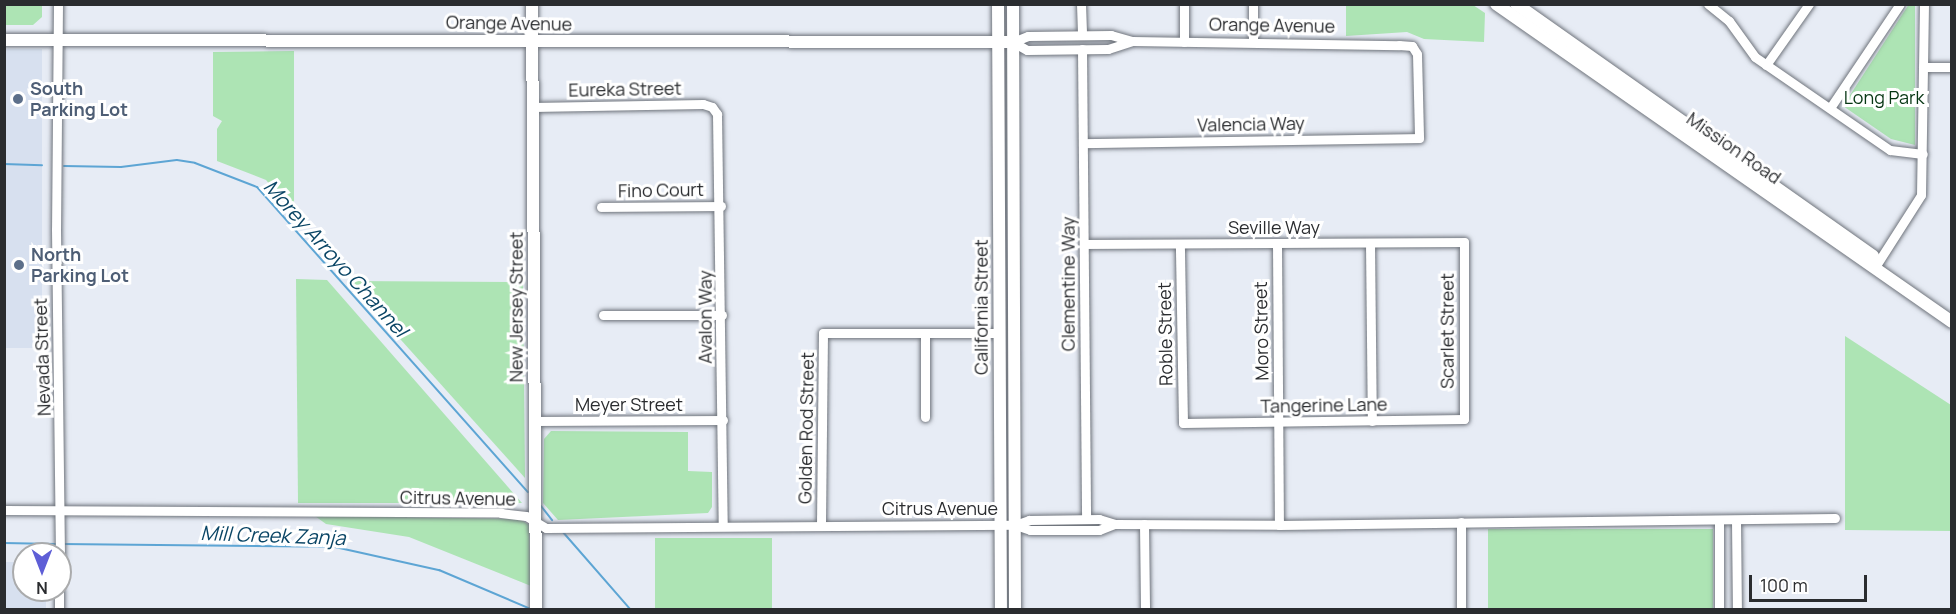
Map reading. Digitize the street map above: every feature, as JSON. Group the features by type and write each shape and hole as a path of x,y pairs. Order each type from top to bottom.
{"street":[{"name":"Nevada Street","path":"58,4 56,229 62,542"},
{"name":"New Jersey Street","path":"532,4 536,605"},
{"name":"California Street","path":"998,4 1001,609"},
{"name":"California Street","path":"1013,4 1015,609"},
{"path":"1081,4 1082,35"},
{"path":"1184,4 1184,42"},
{"path":"1253,4 1253,41"},
{"path":"1766,65 1809,4"},
{"path":"1830,108 1900,4"},
{"path":"1877,264 1921,195 1924,4"},
{"name":"Mission Road","path":"1506,6 1952,314"},
{"path":"1712,6 1734,28 1745,47 1766,65 1890,150 1923,154"},
{"name":"Orange Avenue","path":"4,40 1013,42 1028,36 1111,35 1131,41 1253,41 1412,46 1418,54 1419,138"},
{"name":"Orange Avenue","path":"1013,42 1027,50 1108,49 1131,41"},
{"name":"Clementine Way","path":"1082,49 1086,519"},
{"path":"1923,67 1952,67"},
{"name":"Eureka Street","path":"533,106 703,104 715,109"},
{"name":"Avalon Way","path":"715,109 721,206 723,524"},
{"name":"Valencia Way","path":"1084,143 1419,138"},
{"name":"Fino Court","path":"601,207 721,206"},
{"name":"Seville Way","path":"1085,244 1464,242"},
{"name":"Scarlet Street","path":"1464,242 1464,419"},
{"path":"1370,243 1372,421"},
{"name":"Roble Street","path":"1180,244 1183,423"},
{"name":"Moro Street","path":"1277,244 1279,525"},
{"name":"Mission Road","path":"1877,264 1952,322"},
{"path":"603,315 722,315"},
{"name":"Golden Rod Street","path":"821,524 823,333 925,333"},
{"path":"925,417 925,333 998,333"},
{"name":"Tangerine Lane","path":"1183,423 1464,419"},
{"name":"Meyer Street","path":"534,421 723,420"},
{"name":"Citrus Avenue","path":"4,510 501,513 536,520 546,528 723,524 1001,524 1015,525 1030,530 1099,530 1115,524"},
{"name":"Citrus Avenue","path":"1015,525 1029,520 1086,519 1115,524 1279,525 1835,518"},
{"path":"1719,520 1719,609"},
{"path":"1737,520 1737,609"},
{"path":"1461,522 1461,609"},
{"path":"1144,524 1145,609"}],"shaded area":[{"path":"5,49 42,49 42,348 5,348"},
{"path":"5,562 12,562 12,602 46,602 46,609 5,609"}],"green space":[{"path":"5,4 42,5 42,17 33,25 5,25"},
{"name":"Long Park","path":"1909,4 1915,5 1915,145 1891,139 1843,106"},
{"path":"1346,5 1473,5 1485,13 1484,42 1424,39 1407,32 1346,36"},
{"path":"294,51 294,213 266,180 217,161 217,129 222,121 213,116 213,52"},
{"path":"296,279 327,280 522,503 298,503"},
{"path":"348,281 523,282 525,478"},
{"path":"1845,336 1951,405 1951,531 1845,530"},
{"path":"551,431 688,432 688,471 712,472 712,507 708,513 558,520 543,503 544,439"},
{"path":"315,516 520,519 529,525 531,586 409,537 326,524"},
{"path":"1488,529 1713,529 1713,609 1488,609"},
{"path":"655,538 772,538 772,609 655,609"}],"waterway":[{"name":"Morey Arroyo Channel","path":"64,166 121,167 177,160 195,163 257,187 528,492"},
{"name":"Morey Arroyo Channel","path":"4,164 42,165"},
{"name":"Morey Arroyo Channel","path":"541,506 552,520"},
{"name":"Morey Arroyo Channel","path":"562,531 631,610"},
{"name":"Mill Creek Zanja","path":"4,543 12,543"},
{"name":"Mill Creek Zanja","path":"72,544 335,547 439,570 531,609"}],"place":[{"name":"South Parking Lot","path":"18,99"},
{"name":"North Parking Lot","path":"19,265"}]}
